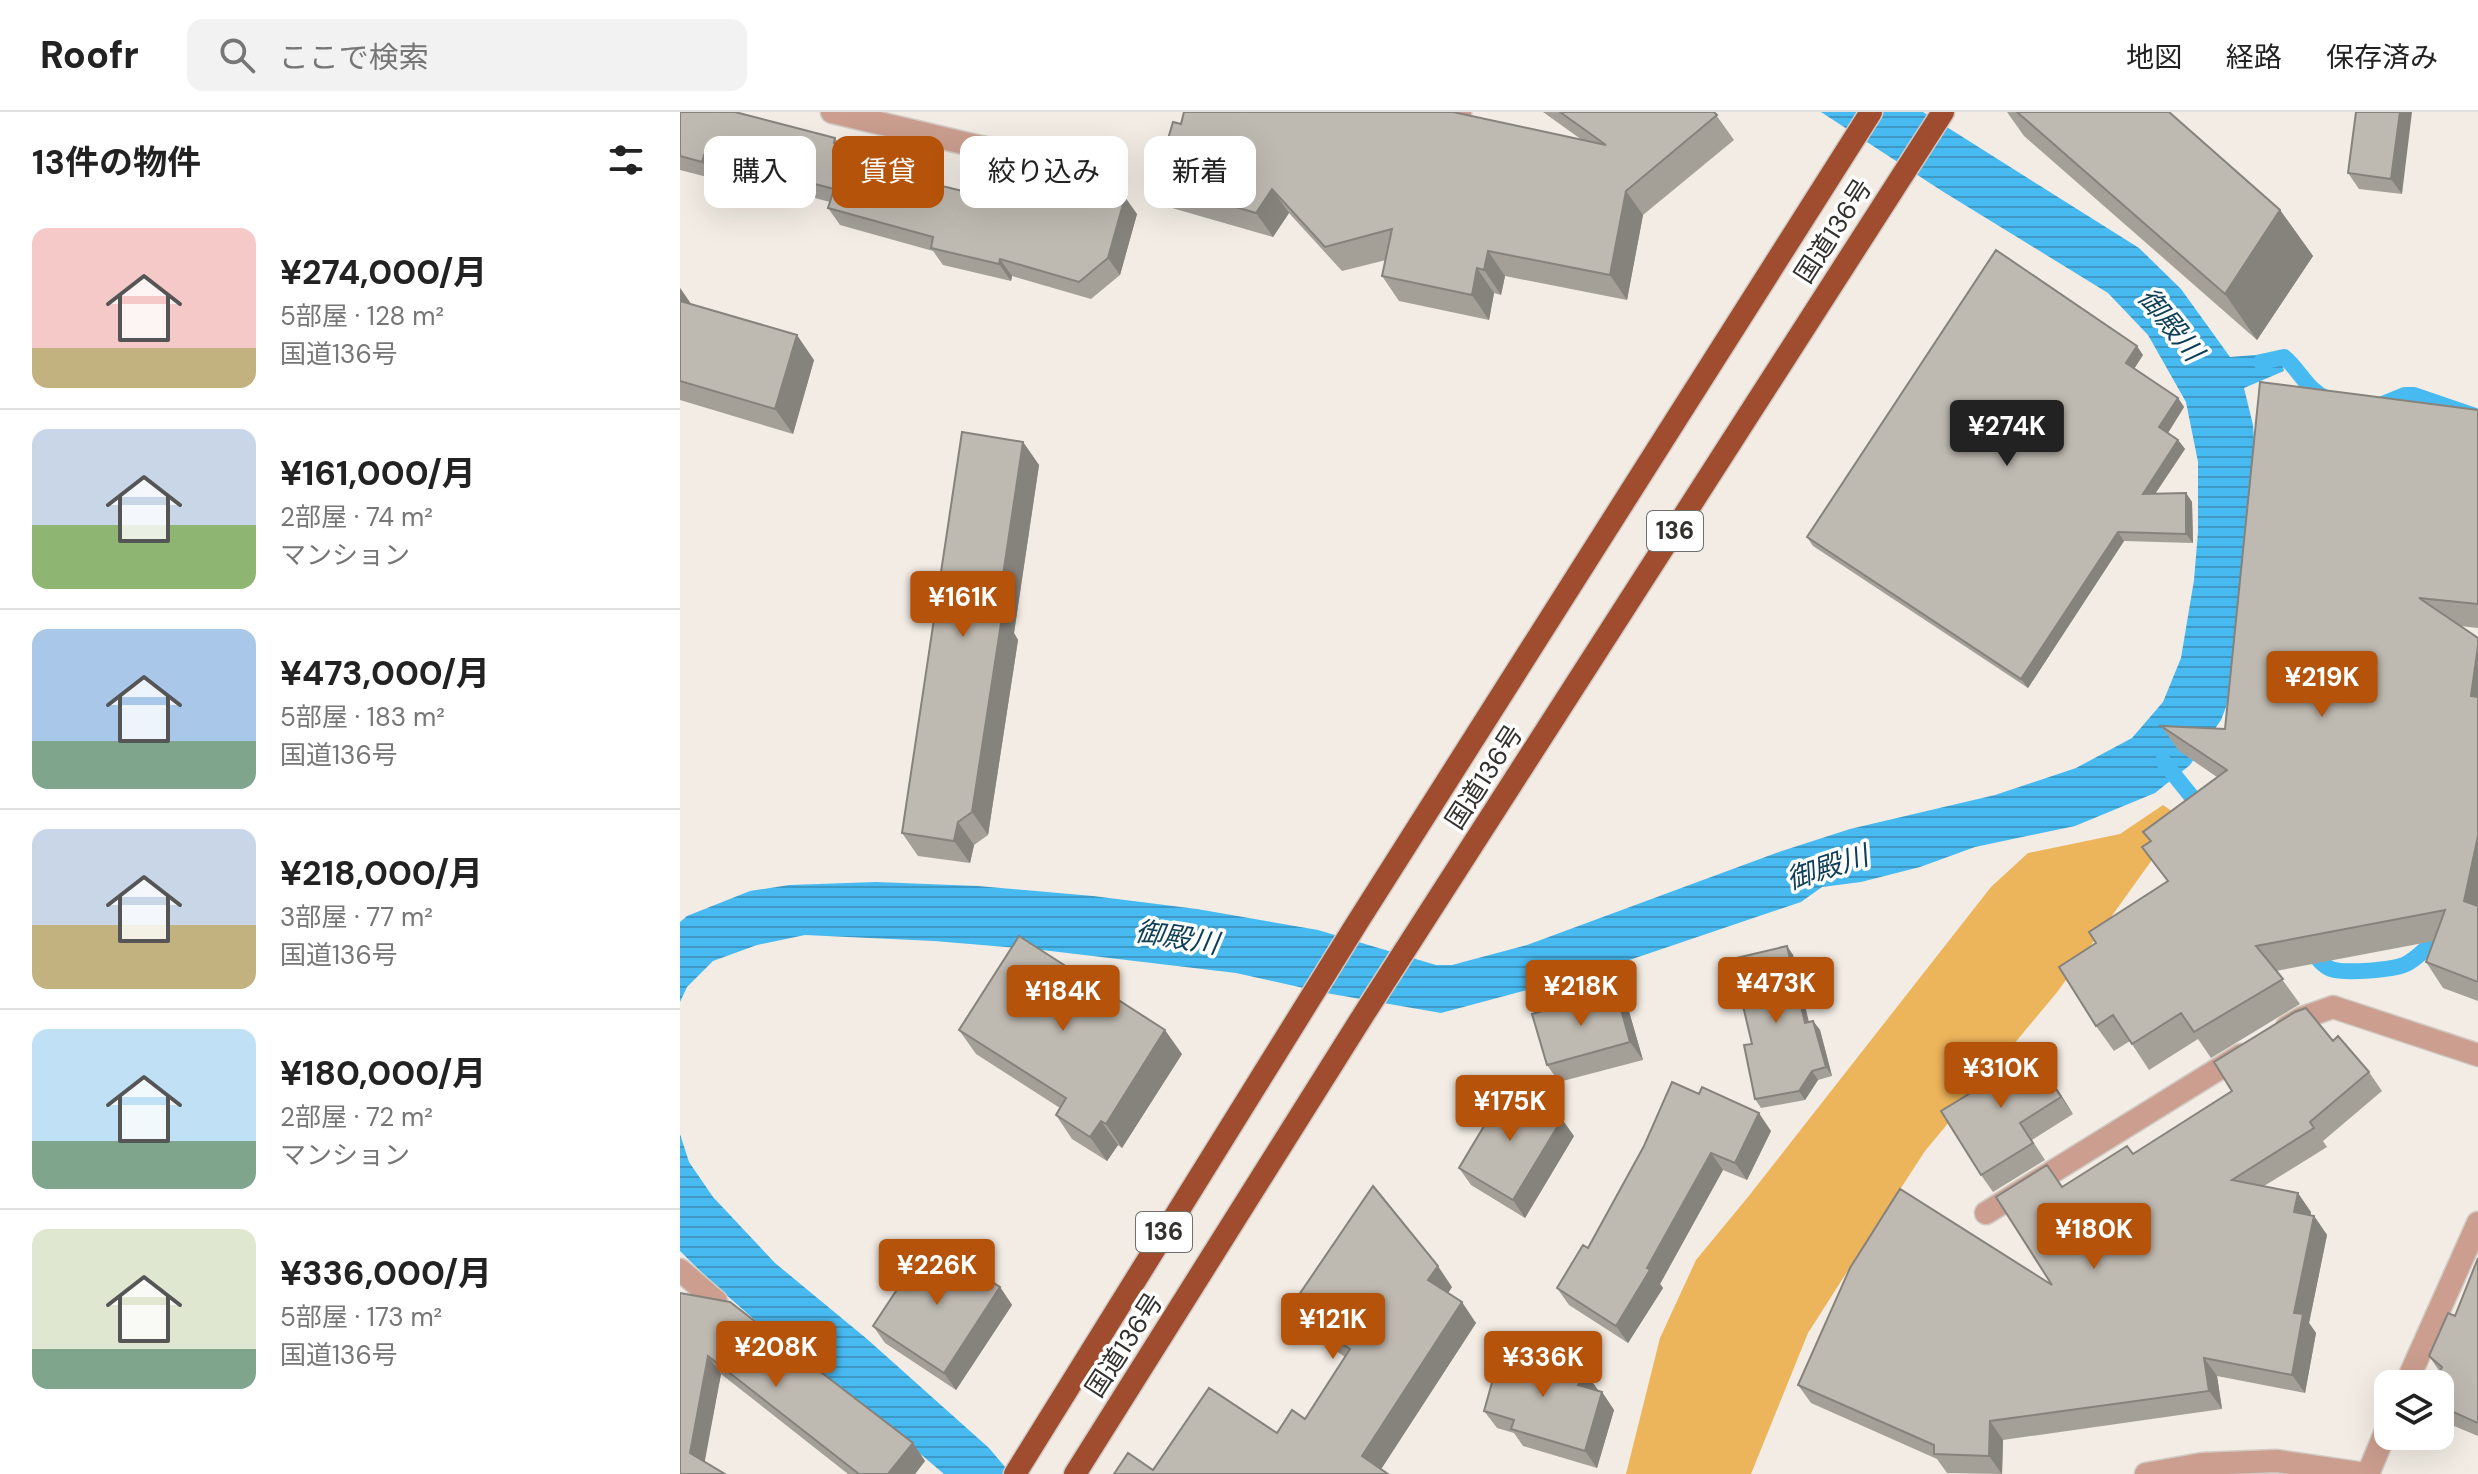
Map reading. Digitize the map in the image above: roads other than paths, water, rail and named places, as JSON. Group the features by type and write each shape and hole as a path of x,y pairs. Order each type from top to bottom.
{"highway":[{"name":"国道136号","path":"1016,1472 1357,923 1871,112"},
{"name":"国道136号","path":"1075,1474 1364,1014 1943,112"}],"street":[{"path":"832,112 960,142"},
{"path":"1986,1213 2302,1018 2333,1007 2478,1055"},
{"path":"2412,1370 2478,1223"},
{"path":"680,1270 716,1301"},
{"path":"2146,1474 2202,1464 2277,1461 2366,1474 2377,1450"}],"water":[{"name":"御殿川","path":"1821,112 1923,112 2139,248 2181,289 2230,357 2279,353 2284,371 2244,388 2253,425 2259,516 2239,673 2221,720 2190,765 2155,793 2075,826 1975,847 1920,867 1861,882 1822,887 1801,902 1594,972 1441,1013 1236,973 1042,950 805,935 757,945 713,961 687,987 680,1002 680,922 687,916 750,891 789,885 876,882 978,886 1093,896 1197,909 1318,930 1436,965 1452,965 1527,945 1776,853 1850,829 1995,795 2076,768 2132,738 2163,702 2181,658 2194,580 2198,462 2186,402 2148,335 2108,293"},
{"path":"680,1134 689,1162 713,1197 775,1263 867,1339 989,1448 1011,1474 944,1474 776,1338 680,1251"}],"waterway":[{"path":"2261,362 2284,357 2309,386 2328,399"},
{"path":"2378,406 2405,395 2414,395 2478,417"},
{"path":"2163,761 2204,812"},
{"path":"2309,947 2331,969 2369,971 2406,964 2446,935 2478,933"}]}
